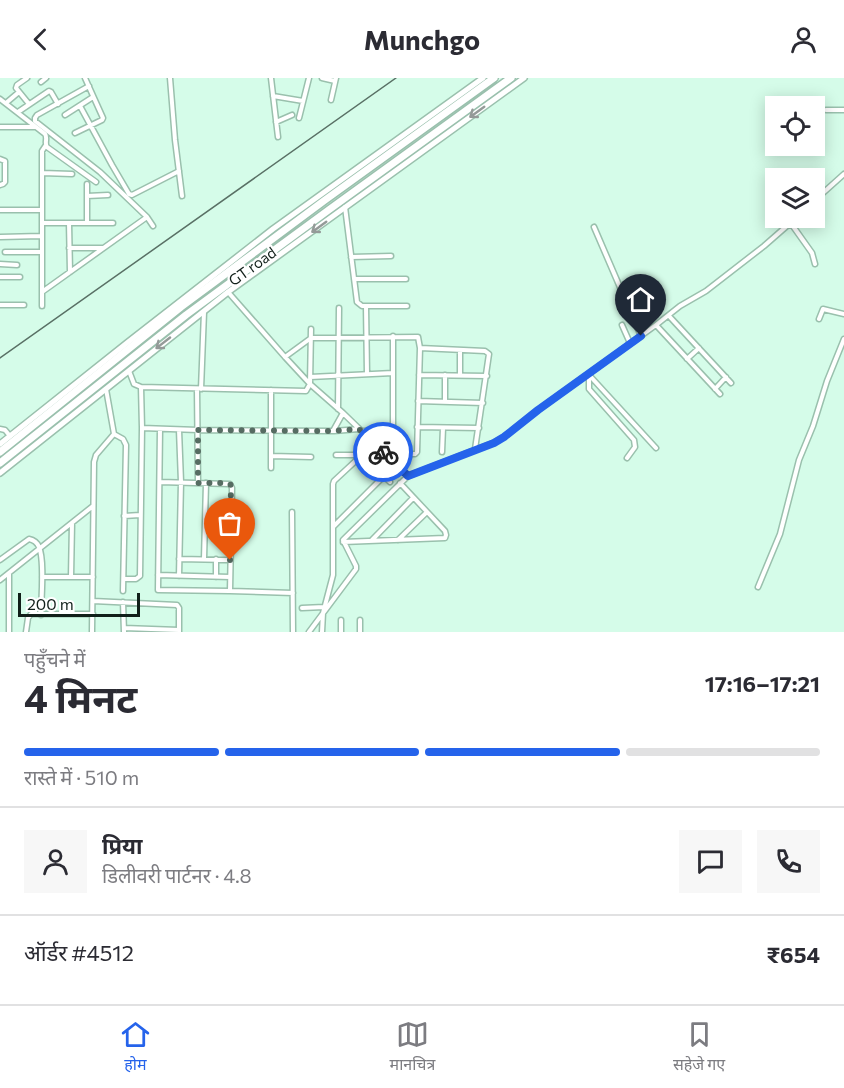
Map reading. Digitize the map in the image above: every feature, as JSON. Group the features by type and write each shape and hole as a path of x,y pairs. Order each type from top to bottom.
{"highway":[{"name":"GT road","path":"0,452 181,307 494,78"},
{"name":"GT road","path":"0,463 186,315 511,78"}],"main road":[{"path":"0,444 118,349 273,230 483,78"},
{"path":"0,473 228,292 524,78"}],"street":[{"path":"27,78 16,86 29,104"},
{"path":"41,82 46,78"},
{"path":"75,133 103,118 85,78"},
{"path":"170,78 182,196"},
{"path":"271,78 278,137"},
{"path":"299,118 309,78"},
{"path":"322,78 335,79 331,100"},
{"path":"89,86 37,116 35,121 100,172 147,217 153,226"},
{"path":"18,112 50,91 58,104"},
{"path":"6,103 19,92"},
{"path":"273,96 303,100"},
{"path":"65,115 93,97"},
{"path":"0,99 47,136 46,145 42,149 42,306"},
{"path":"80,105 129,194 132,195 179,171"},
{"path":"826,110 844,110"},
{"path":"276,122 292,116"},
{"path":"0,127 37,127"},
{"path":"46,145 96,182"},
{"path":"0,159 5,161 5,182 0,185"},
{"path":"42,173 72,174"},
{"path":"825,191 844,174"},
{"path":"87,184 87,223"},
{"path":"87,196 108,195"},
{"path":"345,207 357,302 359,305 366,306 407,306"},
{"path":"0,210 42,210"},
{"path":"42,292 147,217"},
{"path":"42,223 113,223"},
{"path":"69,223 70,272"},
{"path":"594,227 641,336"},
{"path":"343,542 408,476 504,437 680,306 706,291 765,246 784,228"},
{"path":"794,228 811,251 815,264"},
{"path":"0,237 42,236"},
{"path":"69,248 104,248"},
{"path":"5,252 42,252"},
{"path":"351,257 391,256"},
{"path":"0,264 17,265"},
{"path":"0,277 20,277"},
{"path":"354,279 406,279"},
{"path":"228,292 310,384 408,476"},
{"path":"0,305 24,305"},
{"path":"366,306 368,374"},
{"path":"338,410 339,308"},
{"path":"819,319 823,309 844,314"},
{"path":"198,483 199,389 204,311"},
{"path":"669,316 731,383"},
{"path":"622,325 630,343"},
{"path":"656,326 720,394"},
{"path":"129,370 134,384 141,387 306,391 310,384 311,329"},
{"path":"142,428 389,430 392,427 393,336"},
{"path":"285,357 311,338 418,337 420,348 416,453 385,454"},
{"path":"758,586 780,534 799,460 844,339"},
{"path":"420,348 488,352 487,376 475,449"},
{"path":"687,359 699,348"},
{"path":"460,350 460,375"},
{"path":"310,377 393,373"},
{"path":"588,374 657,447"},
{"path":"588,374 590,390 634,440 635,447 627,458"},
{"path":"419,375 487,376"},
{"path":"445,375 445,401"},
{"path":"715,389 726,377"},
{"path":"124,579 140,576 141,387"},
{"path":"92,632 95,458 114,434 106,388"},
{"path":"271,390 271,468"},
{"path":"418,401 483,403"},
{"path":"333,431 343,414"},
{"path":"417,427 478,428"},
{"path":"442,452 443,428"},
{"path":"0,429 5,430 10,436"},
{"path":"160,429 158,590 293,593"},
{"path":"179,429 181,482 179,576"},
{"path":"114,434 123,439 126,445 123,591"},
{"path":"336,455 362,455 390,482"},
{"path":"322,632 324,607 333,575 333,482 362,455"},
{"path":"271,456 311,456"},
{"path":"334,526 384,476"},
{"path":"160,482 228,483 231,485 230,591"},
{"path":"204,559 206,483"},
{"path":"343,542 445,538 445,531 400,483"},
{"path":"371,541 413,498"},
{"path":"0,580 94,505"},
{"path":"292,512 293,632"},
{"path":"398,540 427,512"},
{"path":"124,516 140,515"},
{"path":"71,577 72,522"},
{"path":"0,560 29,539 34,540 40,548 41,615"},
{"path":"309,632 356,569 343,542"},
{"path":"179,559 230,560"},
{"path":"216,559 216,577"},
{"path":"9,573 9,632"},
{"path":"158,575 230,577"},
{"path":"42,577 93,577"},
{"path":"93,601 123,602 177,605 179,631 124,630 123,602"},
{"path":"302,608 324,607"},
{"path":"26,632 28,616 31,614 93,614"},
{"path":"341,620 341,632"},
{"path":"360,620 360,632"}],"railway":[{"path":"0,358 396,78"}],"way so far":[{"path":"230,560 232,488 228,483 198,483 198,430 333,431 359,429 383,452"}],"route":[{"path":"383,452 408,476 494,443 587,373 641,336"}]}
